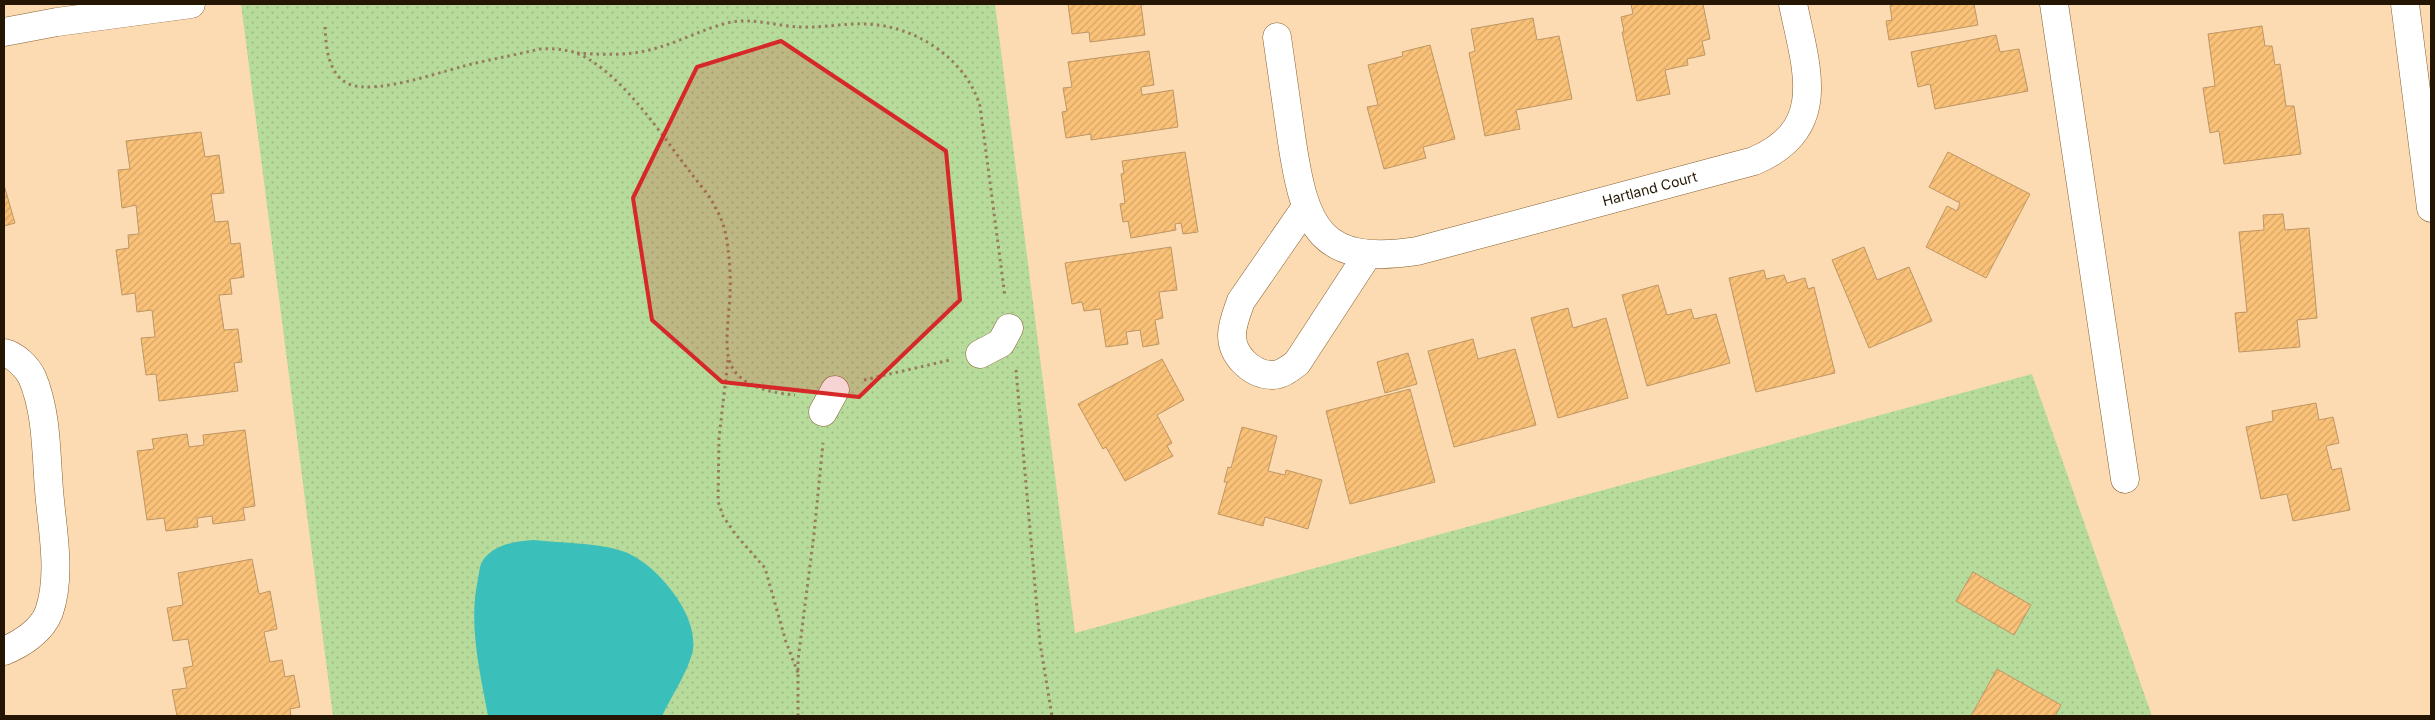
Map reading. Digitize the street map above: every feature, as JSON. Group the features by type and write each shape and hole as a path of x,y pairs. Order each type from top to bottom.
{"street":[{"path":"4,32 57,22 191,4"},
{"name":"Hartland Court","path":"1276,37 1295,160 1306,207 1317,229 1346,249 1368,254 1391,255 1417,251 1754,161 1768,155 1790,138 1804,115 1808,86 1793,4"},
{"path":"2054,4 2125,479"},
{"path":"2405,4 2431,208"},
{"path":"1306,207 1241,302 1236,314 1232,335 1234,345 1238,355 1251,369 1275,375 1288,370 1297,363 1368,254"},
{"path":"980,354 1001,343 1009,328"},
{"path":"4,353 9,354 25,367 31,376 39,398 55,563 54,589 48,613 33,633 4,651"}],"path":[{"path":"577,54 622,55 643,52 713,28 746,20 800,27 869,24 897,30 937,48 954,62 975,88 980,106 1016,369 1040,643 1052,716"},
{"path":"325,27 328,58 338,75 350,84 371,86 396,83 540,48 557,48 591,60 623,88 672,148 715,206 725,233 729,256 730,289 728,358 719,438 718,501 723,516 736,535 765,568 786,642 798,673"},
{"path":"728,358 732,369 746,381 779,393 812,396 829,402 882,375 980,354 992,355 1005,360 1016,369"},
{"path":"798,716 798,673 824,430 829,402"}],"highlighted area":[{"path":"781,41 946,151 960,300 859,397 722,382 652,320 633,198 697,67"}],"green space":[{"path":"241,4 995,4 1075,633 2032,374 2152,716 333,716"}],"water":[{"path":"534,540 593,545 625,552 650,568 674,594 684,609 690,625 693,640 692,654 662,716 488,716 476,648 474,613 480,566 490,552 497,548 511,543"}],"building":[{"path":"1068,4 1148,4 1141,5 1145,35 1090,42 1089,32 1072,34"},
{"path":"1631,4 1703,4 1710,39 1702,41 1705,55 1687,59 1688,65 1665,70 1670,94 1637,101 1622,32 1624,32 1621,17 1633,14"},
{"path":"1895,4 1974,4 1978,25 1889,40 1886,21 1892,20 1890,6"},
{"path":"1533,18 1537,40 1559,36 1572,99 1516,110 1520,129 1485,136 1469,53 1475,51 1471,29"},
{"path":"2262,26 2265,46 2272,46 2275,65 2280,64 2286,106 2294,106 2301,154 2224,164 2219,131 2210,133 2203,88 2215,86 2208,34"},
{"path":"1996,35 2000,52 2019,49 2028,91 1935,109 1930,84 1918,87 1911,52"},
{"path":"1430,45 1455,139 1423,147 1426,158 1384,169 1367,107 1378,105 1368,65 1403,56 1402,52"},
{"path":"1149,51 1154,85 1141,87 1142,95 1173,90 1178,127 1091,140 1091,134 1066,138 1062,112 1067,111 1063,88 1072,87 1068,62"},
{"path":"201,132 205,157 219,155 224,193 211,194 215,222 228,221 231,244 240,243 244,277 230,279 232,294 219,295 224,330 238,329 242,362 234,363 238,391 159,401 156,374 146,375 141,338 155,337 152,310 137,312 135,293 122,295 116,250 129,248 128,235 139,234 136,205 122,208 118,170 130,169 126,141"},
{"path":"1185,152 1198,232 1183,234 1181,223 1175,224 1176,230 1131,238 1128,221 1123,222 1120,204 1125,203 1121,174 1124,173 1122,161"},
{"path":"1948,152 2030,194 1986,278 1926,247 1947,206 1957,211 1960,203 1929,187"},
{"path":"4,185 15,223 4,226"},
{"path":"2283,214 2285,230 2309,228 2317,318 2297,320 2300,347 2239,352 2235,313 2247,312 2239,232 2264,230 2263,215"},
{"path":"1171,247 1177,290 1159,292 1163,318 1155,320 1159,344 1143,347 1140,330 1126,332 1128,344 1106,347 1100,309 1084,311 1082,302 1072,304 1065,263"},
{"path":"1864,247 1877,280 1909,267 1932,321 1869,348 1832,260"},
{"path":"1764,270 1766,279 1784,275 1787,283 1805,278 1808,289 1814,287 1835,373 1756,392 1729,278"},
{"path":"1658,285 1667,315 1691,309 1694,319 1716,314 1730,363 1647,386 1622,295"},
{"path":"1568,308 1573,328 1606,318 1628,398 1558,418 1531,318"},
{"path":"1473,339 1478,359 1515,349 1536,425 1454,447 1428,351"},
{"path":"1408,353 1417,384 1385,393 1377,362"},
{"path":"1162,359 1184,400 1157,415 1172,443 1167,446 1173,456 1125,481 1106,447 1103,449 1078,404"},
{"path":"1410,389 1435,482 1350,504 1326,411"},
{"path":"2316,403 2319,420 2333,417 2339,443 2326,446 2332,470 2341,468 2350,510 2293,521 2287,494 2261,499 2246,427 2273,421 2272,411"},
{"path":"1242,427 1277,436 1268,471 1285,475 1286,470 1322,480 1308,529 1265,517 1263,526 1218,514 1227,482 1224,482 1228,467 1231,468"},
{"path":"245,430 255,506 243,508 245,520 213,524 212,516 197,518 198,527 166,531 164,518 147,520 137,451 154,449 152,439 187,434 189,447 204,445 203,435"},
{"path":"252,559 259,594 270,591 277,629 264,632 270,662 282,660 285,677 294,675 300,707 290,709 291,716 177,716 172,690 187,688 183,668 193,666 188,639 173,641 167,608 183,605 178,573"},
{"path":"1973,572 2031,605 2014,635 1956,601"},
{"path":"1997,669 2061,705 2055,716 1971,716"}]}
